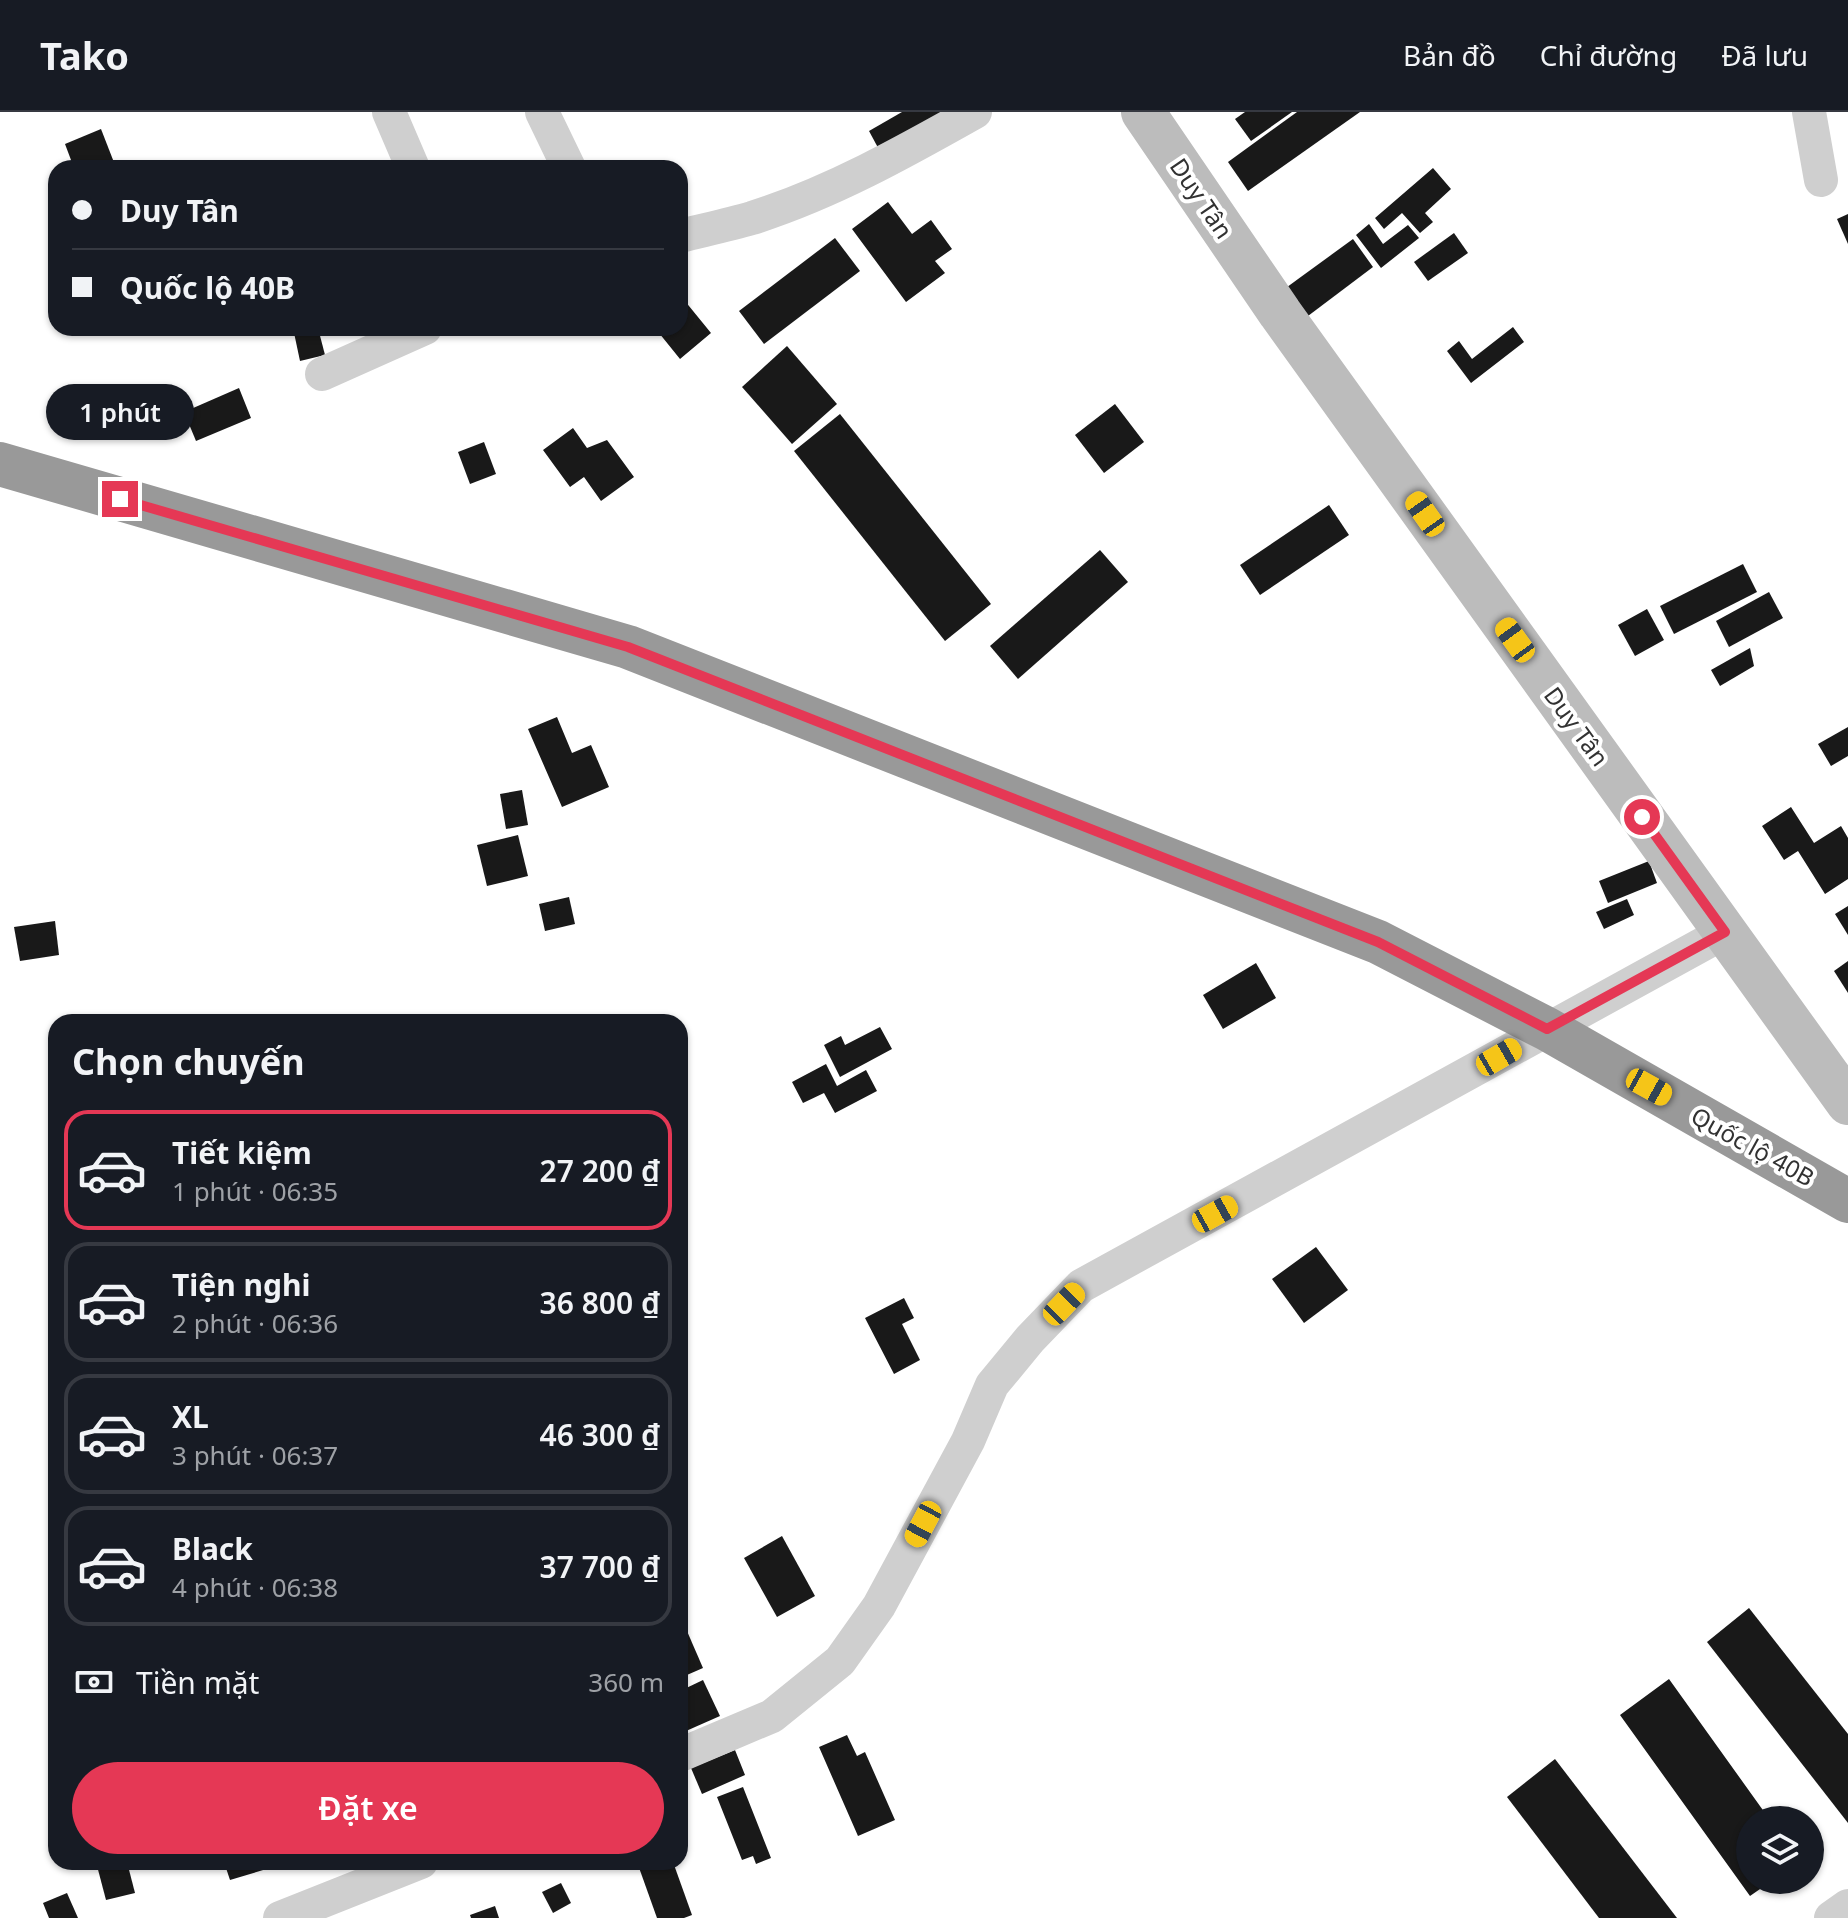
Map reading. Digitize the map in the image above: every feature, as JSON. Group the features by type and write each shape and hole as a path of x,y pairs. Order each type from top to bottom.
{"highway":[{"name":"Quốc lộ 40B","path":"0,464 628,647 1378,942 1547,1029 1848,1201"}],"street":[{"path":"389,112 410,160"},
{"path":"542,112 565,160"},
{"path":"688,234 800,200 903,152 975,112"},
{"name":"Duy Tân","path":"1143,112 1290,326 1848,1103"},
{"path":"1809,112 1821,180"},
{"path":"322,374 407,336"},
{"path":"688,1752 772,1716 840,1661 879,1606 968,1441 992,1385 1030,1339 1081,1286 1725,932"},
{"path":"280,1918 401,1870"},
{"path":"1831,1918 1848,1906"}],"building":[{"path":"902,112 950,112 890,170 869,131"},
{"path":"1245,112 1292,112 1251,141 1235,119"},
{"path":"1297,112 1360,112 1248,191 1228,162"},
{"path":"101,129 113,160 71,160 65,144"},
{"path":"1433,168 1451,189 1425,213 1433,222 1420,233 1402,213 1384,229 1375,218"},
{"path":"888,202 912,234 931,220 952,249 935,261 945,273 906,302 852,229"},
{"path":"1848,214 1848,244 1837,219"},
{"path":"1369,224 1383,244 1408,225 1419,238 1381,268 1356,235"},
{"path":"1454,233 1468,253 1428,281 1414,262"},
{"path":"835,238 860,271 764,344 739,311"},
{"path":"1353,239 1373,267 1304,319 1283,290"},
{"path":"688,305 711,333 680,359 661,336 688,336"},
{"path":"1513,327 1524,342 1471,383 1447,351 1459,341 1472,359"},
{"path":"295,336 320,336 325,355 300,361"},
{"path":"787,346 837,404 792,444 742,387"},
{"path":"239,388 251,418 196,441 184,412"},
{"path":"1115,404 1144,442 1104,473 1075,435"},
{"path":"840,414 991,604 945,641 794,451"},
{"path":"573,428 587,448 607,440 634,477 601,501 584,477 570,487 543,450"},
{"path":"484,442 496,474 470,484 458,452"},
{"path":"1329,505 1349,535 1260,595 1240,565"},
{"path":"1100,550 1128,582 1018,679 990,646"},
{"path":"1743,564 1757,592 1674,634 1660,606"},
{"path":"1769,592 1783,618 1729,647 1716,621"},
{"path":"1647,609 1664,640 1635,656 1618,625"},
{"path":"1750,648 1754,666 1720,686 1711,670"},
{"path":"557,717 572,753 591,745 609,787 562,807 528,729"},
{"path":"1848,727 1848,756 1831,766 1818,744"},
{"path":"522,790 528,825 506,829 500,794"},
{"path":"1791,807 1814,843 1841,826 1848,838 1848,879 1825,894 1798,851 1784,860 1762,826"},
{"path":"518,835 528,876 487,886 477,845"},
{"path":"1649,861 1657,883 1608,903 1599,881"},
{"path":"569,897 575,924 545,931 539,904"},
{"path":"1627,899 1634,915 1604,929 1596,912"},
{"path":"1848,906 1848,935 1835,914"},
{"path":"55,921 59,955 20,961 14,927"},
{"path":"1848,961 1848,993 1834,971"},
{"path":"1256,963 1276,998 1223,1029 1203,995"},
{"path":"880,1027 892,1049 840,1077 824,1045 841,1036 845,1045"},
{"path":"826,1064 837,1086 866,1070 877,1091 835,1113 824,1093 803,1103 792,1082"},
{"path":"1316,1247 1348,1290 1304,1323 1272,1279"},
{"path":"904,1298 914,1318 902,1324 920,1360 894,1374 865,1318"},
{"path":"782,1536 815,1596 777,1617 744,1558"},
{"path":"1749,1608 1848,1734 1848,1823 1707,1642"},
{"path":"688,1633 703,1668 688,1675"},
{"path":"1669,1679 1760,1806 1736,1806 1736,1877 1620,1715"},
{"path":"703,1680 720,1716 688,1730 688,1687"},
{"path":"847,1735 857,1756 865,1752 895,1820 858,1836 819,1747"},
{"path":"735,1750 745,1775 702,1794 691,1768"},
{"path":"1555,1759 1677,1918 1599,1918 1507,1797"},
{"path":"743,1787 771,1858 756,1864 753,1856 742,1860 717,1797"},
{"path":"98,1870 129,1870 135,1893 106,1900"},
{"path":"227,1870 263,1870 230,1880"},
{"path":"640,1870 676,1870 692,1915 657,1918"},
{"path":"561,1883 571,1903 553,1913 542,1892"},
{"path":"67,1893 78,1918 49,1918 43,1903"},
{"path":"495,1906 499,1918 471,1918 470,1915"}],"route":[{"path":"120,499 628,647 1378,942 1547,1029 1725,932 1642,817"}]}
